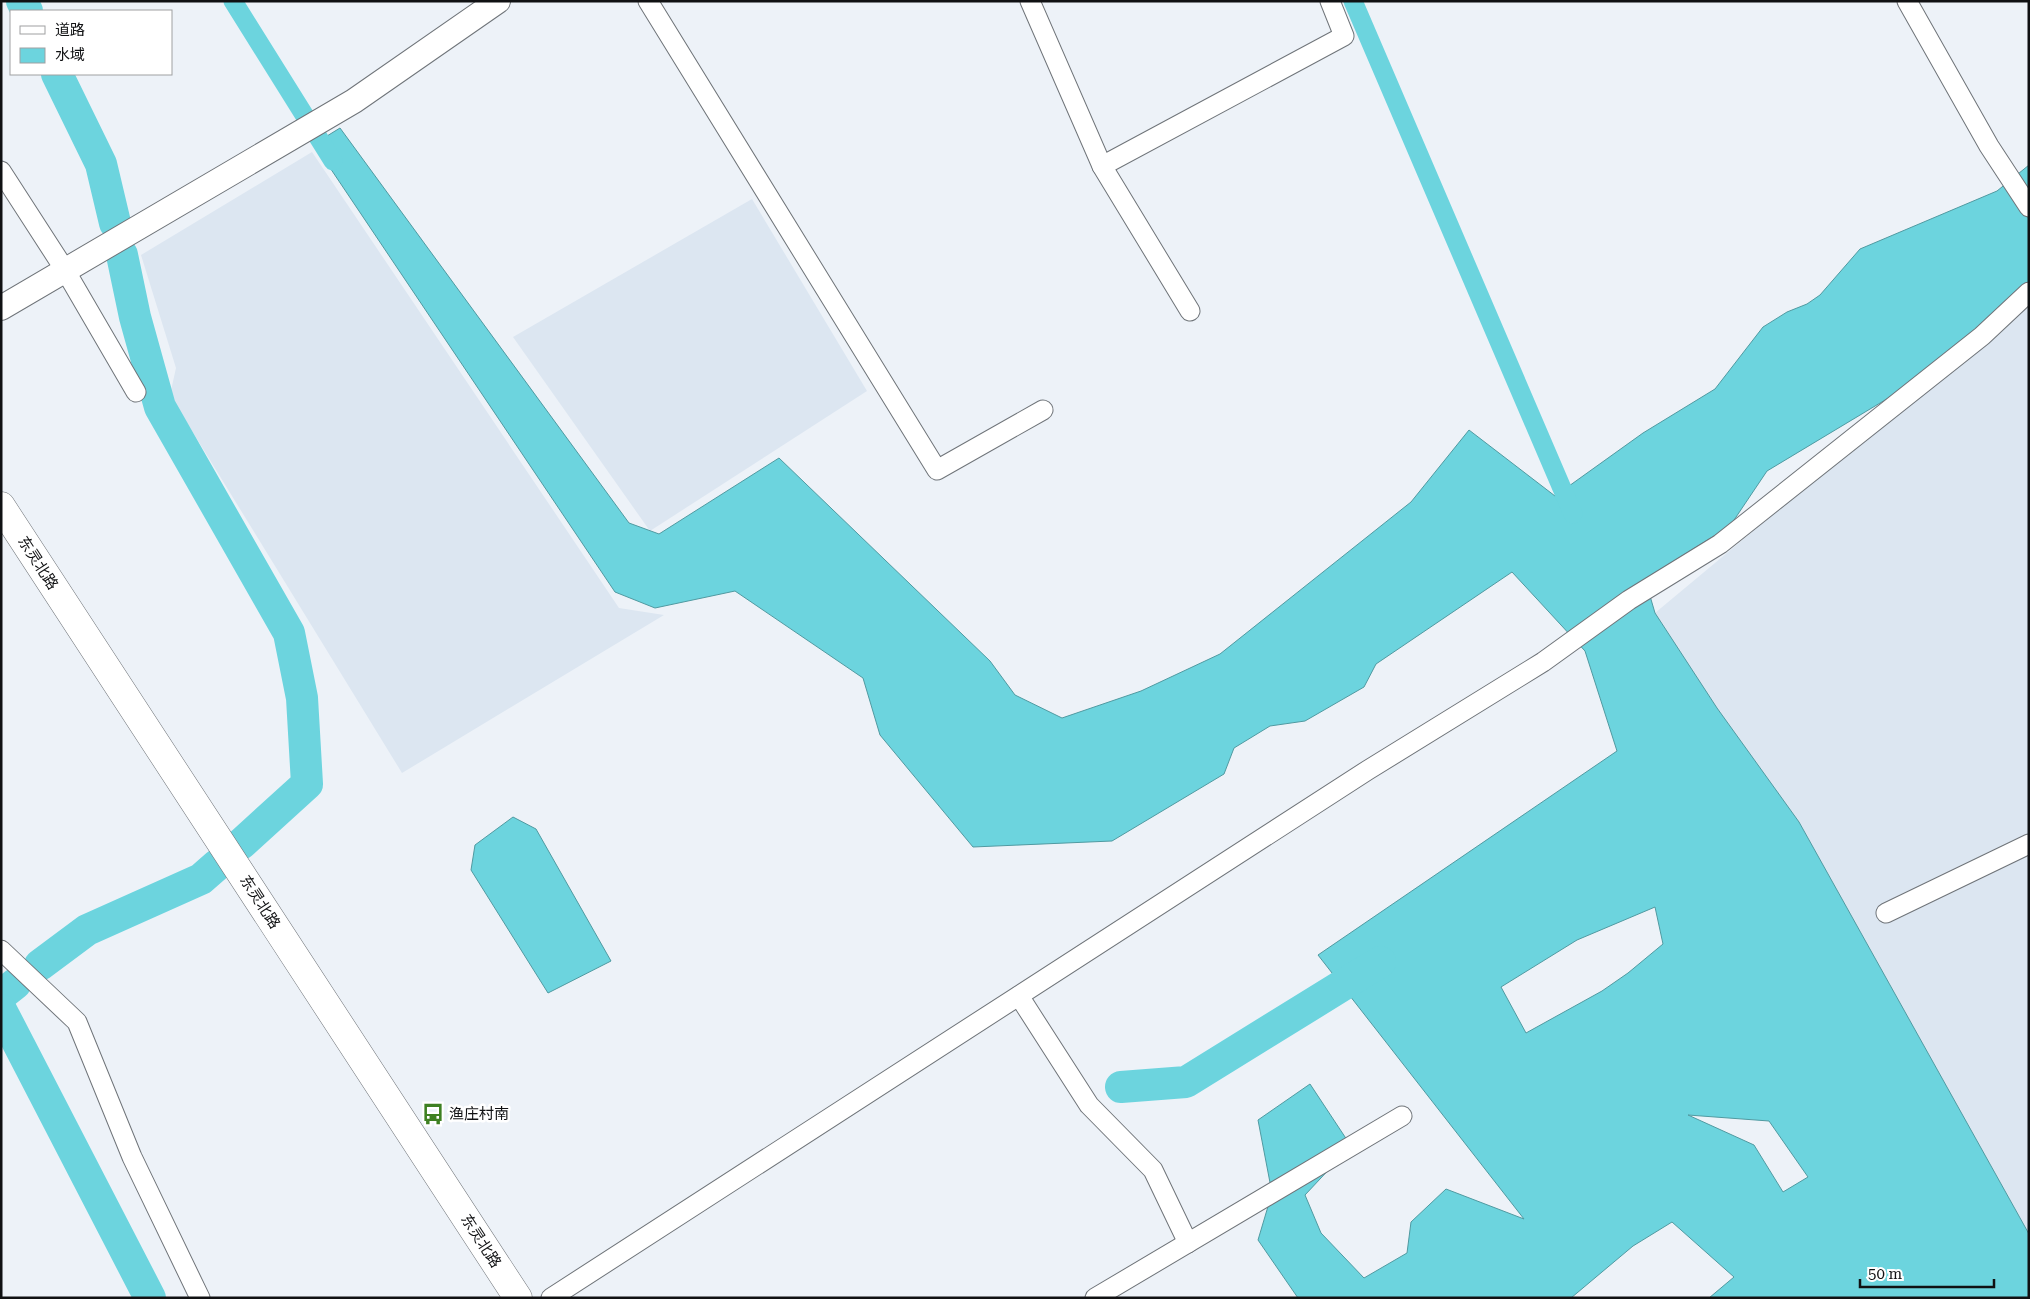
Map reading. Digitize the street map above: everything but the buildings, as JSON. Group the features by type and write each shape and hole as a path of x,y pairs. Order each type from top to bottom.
{"main road":[{"name":"东灵北路","path":"1,506 518,1298"}],"street":[{"path":"1,308 354,101 498,1"},
{"path":"648,1 937,470 1043,410"},
{"path":"1030,1 1102,166 1190,311"},
{"path":"1102,166 1344,36 1330,1"},
{"path":"1907,1 1989,146 2029,207"},
{"path":"1,171 65,270 136,392"},
{"path":"551,1298 1368,770 1543,662 1629,600 1720,544 1982,336 2029,292"},
{"path":"1886,913 2029,844"},
{"path":"1,950 77,1022 132,1158 200,1298"},
{"path":"1019,996 1089,1105 1153,1170 1188,1243"},
{"path":"1095,1298 1402,1116"}],"shaded area":[{"path":"312,152 619,608 664,615 402,773 170,395 176,368 141,255"},
{"path":"752,199 867,391 650,531 513,337"},
{"path":"2029,301 2029,1234 1799,822 1717,708 1655,613"}],"water":[{"path":"340,128 629,523 659,534 779,458 990,661 1015,695 1062,718 1141,691 1220,654 1411,502 1469,430 1555,496 1643,433 1715,389 1763,327 1820,295 1860,249 1997,191 2029,165 2029,290 1905,388 1767,471 1730,526 1645,579 1655,613 1717,708 1799,822 2029,1234 2029,1298 1709,1298 1734,1277 1672,1222 1633,1246 1571,1298 1298,1298 1258,1240 1272,1193 1258,1120 1310,1084 1351,1146 1305,1195 1321,1233 1364,1278 1407,1253 1411,1222 1446,1189 1524,1219 1318,955 1617,751 1585,651 1512,572 1376,664 1364,687 1305,721 1270,726 1234,748 1224,774 1112,841 973,847 880,735 863,678 735,591 655,608 615,592 314,144","holes":["1655,907 1663,944 1628,973 1602,991 1526,1033 1501,987 1577,940","1688,1115 1769,1121 1808,1177 1783,1192 1754,1145"]},
{"path":"513,817 536,829 611,961 548,993 471,870 475,845"}],"waterway":[{"path":"22,1 26,10"},
{"path":"233,1 333,161"},
{"path":"1353,1 1573,514"},
{"path":"57,75 101,164 115,223"},
{"path":"122,255 135,317 160,407 289,633 302,698 307,784 241,844"},
{"path":"40,965 87,930 201,879 217,865"},
{"path":"1121,1087 1186,1082 1380,962"},
{"path":"1,995 15,984"},
{"path":"1,1010 150,1298"}],"place":[{"name":"渔庄村南","path":"433,1114"}]}
